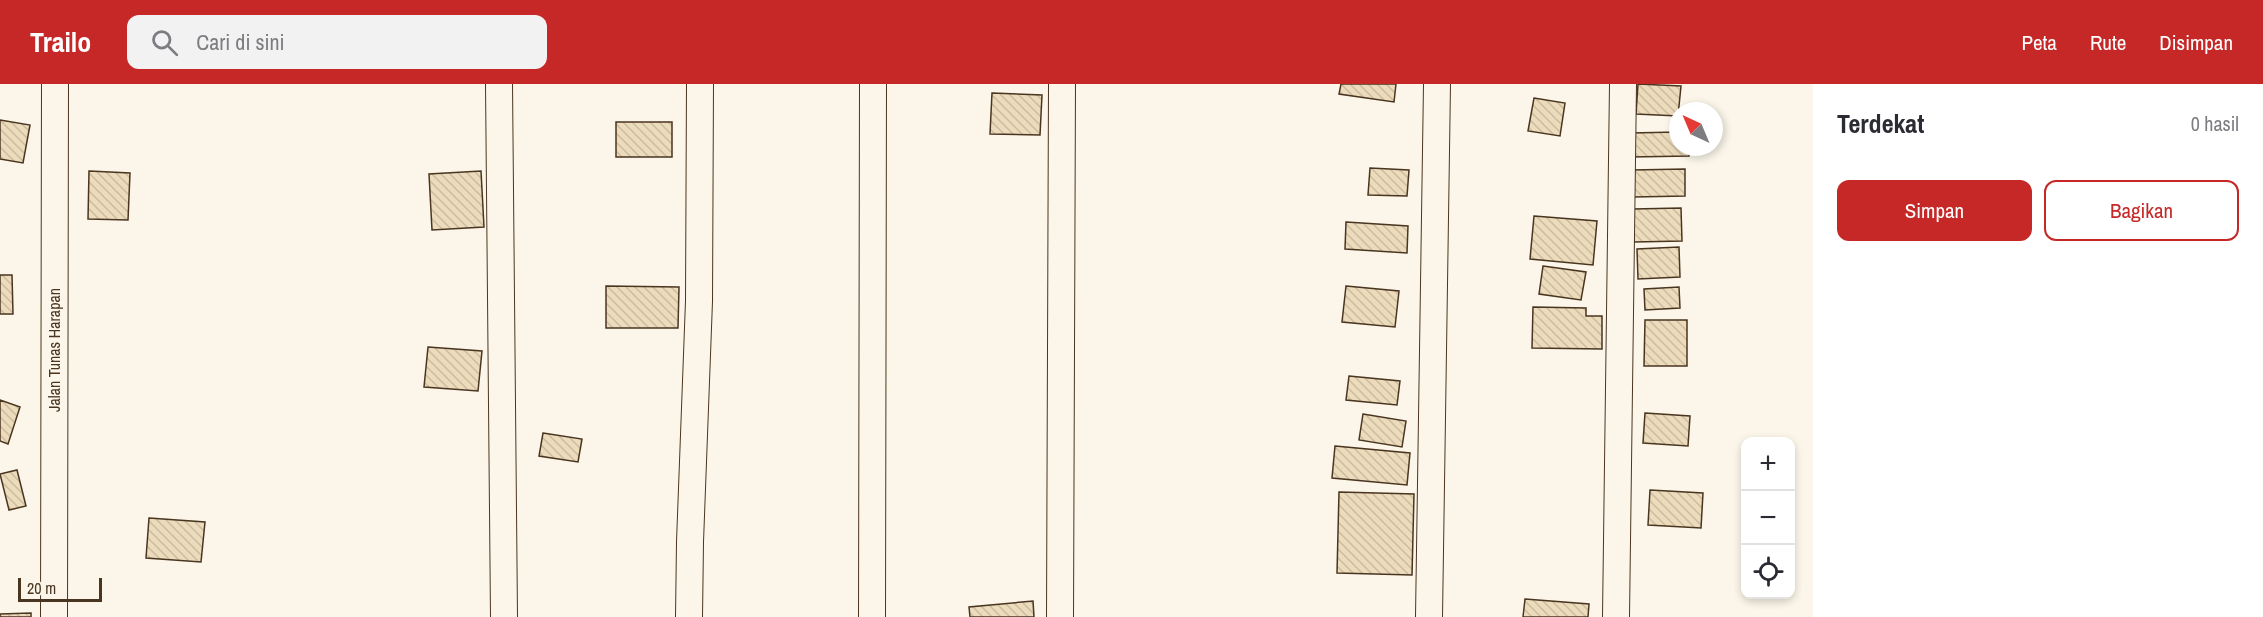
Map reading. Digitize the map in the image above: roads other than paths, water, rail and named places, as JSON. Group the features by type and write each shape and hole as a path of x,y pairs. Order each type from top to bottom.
{"street":[{"name":"Jalan Tunas Harapan","path":"54,617 55,84"},
{"path":"499,84 504,617"},
{"path":"689,617 699,301 700,84"},
{"path":"872,617 873,84"},
{"path":"1060,617 1062,84"},
{"path":"1430,617 1437,84"},
{"path":"1616,617 1623,84"}]}
